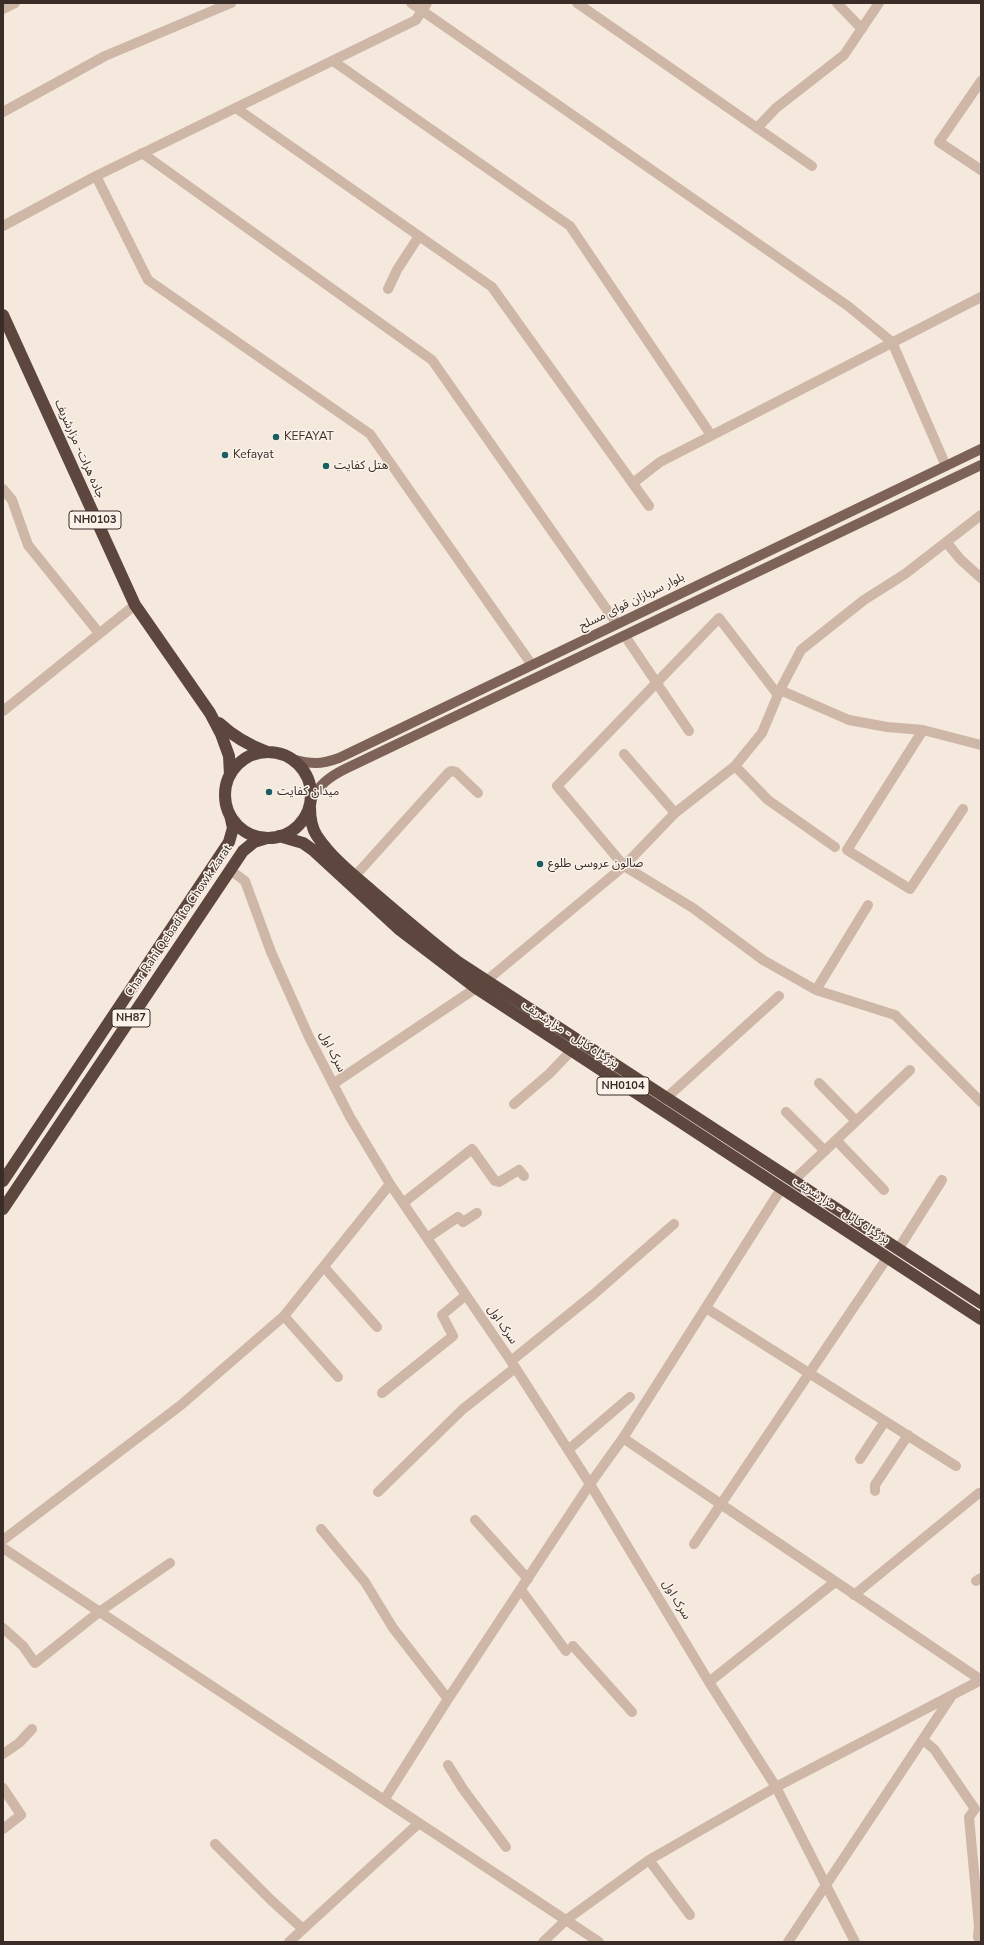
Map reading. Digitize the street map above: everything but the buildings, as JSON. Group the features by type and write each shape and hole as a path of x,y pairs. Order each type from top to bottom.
{"highway":[{"name":"جاده هرات- مزارشریف","path":"3,315 135,605 210,713"},
{"name":"NH0103","path":"210,713 232,735 244,743 267,752"},
{"name":"NH0103","path":"210,713 221,734 229,756 230,775"},
{"path":"267,752 280,754 292,759 307,777 311,788 310,803 303,820 292,830 273,837 256,836 237,824 230,815 226,795 230,775 245,758 267,752"},
{"name":"بزرگراه کابل - مزارشریف","path":"310,803 311,822 316,835 326,848 355,876 433,943 486,982 665,1099 899,1248 981,1303"},
{"name":"Char Rahi Qebadi to Chowk Zarat","path":"3,1181 229,842 233,828 230,815"},
{"name":"بزرگراه کابل - مزارشریف","path":"273,837 303,843 313,850 400,930 476,988 570,1052 981,1319"},
{"name":"Char Rahi Qebadi to Chowk Zarat","path":"3,1209 242,851 254,842 273,837"}],"main road":[{"name":"بلوار سربازان قوای مسلح","path":"292,759 308,764 323,764 339,758 981,449"},
{"path":"310,803 319,786 330,777 981,465"}],"street":[{"path":"3,9 15,3"},
{"path":"3,112 104,56 231,3"},
{"path":"412,3 424,7 848,306 892,342 946,466"},
{"path":"577,3 812,166"},
{"path":"837,3 862,28"},
{"path":"757,128 776,108 844,55 879,3"},
{"path":"3,226 96,176 416,20 424,7"},
{"path":"333,61 570,226 711,435"},
{"path":"981,81 939,142 981,170"},
{"path":"236,108 492,287 649,506"},
{"path":"142,154 432,360 617,624"},
{"path":"96,176 148,280 370,434 532,665"},
{"path":"388,290 397,270 419,236"},
{"path":"633,483 660,462 981,297"},
{"path":"3,489 12,500 28,545 99,633"},
{"path":"486,982 624,866 675,813 735,766 762,733 779,692 801,650 864,600 905,574 947,543 981,515"},
{"path":"947,543 960,559 981,578"},
{"path":"3,711 135,605"},
{"path":"980,1099 895,1015 816,990 762,960 693,908 624,866 557,786 719,618 779,692 849,720 887,727 923,730 981,745"},
{"path":"625,636 689,731"},
{"path":"923,730 847,850 910,889 963,808"},
{"path":"624,754 675,813"},
{"path":"735,766 768,800 835,847"},
{"path":"355,876 448,773 451,771 456,772 478,793"},
{"name":"سرک اول","path":"230,870 245,881 271,952 309,1037 333,1084 390,1184 513,1364 590,1484 709,1682 776,1787 825,1886 856,1942"},
{"path":"816,990 868,904"},
{"path":"333,1084 476,988"},
{"path":"665,1099 779,996"},
{"path":"514,1104 549,1074 570,1052"},
{"path":"793,1181 910,1070"},
{"path":"819,1084 856,1121"},
{"path":"786,1112 825,1151"},
{"path":"836,1140 884,1190"},
{"path":"403,1203 469,1149 474,1151 494,1181 499,1182 519,1170 524,1176"},
{"path":"899,1248 942,1180"},
{"path":"3,1540 181,1405 284,1316 390,1184"},
{"path":"384,1800 448,1699 590,1484 623,1438 781,1189"},
{"path":"427,1238 458,1217 463,1222 477,1212"},
{"path":"378,1492 464,1408 674,1224"},
{"path":"694,1544 887,1258"},
{"path":"324,1267 377,1327"},
{"path":"382,1393 453,1336 442,1315 466,1295"},
{"path":"706,1308 956,1466"},
{"path":"284,1316 338,1377"},
{"path":"568,1450 630,1397"},
{"path":"860,1459 885,1421"},
{"path":"875,1491 875,1484 908,1435"},
{"path":"623,1438 981,1680"},
{"path":"854,1595 979,1493"},
{"path":"475,1520 528,1579"},
{"path":"321,1529 365,1582 393,1628 448,1699"},
{"path":"3,1548 599,1942"},
{"path":"3,1628 23,1646 35,1662 99,1612 170,1563"},
{"path":"709,1682 835,1582"},
{"path":"521,1590 569,1649 632,1712"},
{"path":"543,1942 566,1920 650,1860 776,1787 952,1696 970,1684 981,1680"},
{"path":"788,1942 952,1696"},
{"path":"3,1754 19,1743 32,1729"},
{"path":"923,1740 934,1748 975,1809 969,1817 980,1926 978,1936 980,1942"},
{"path":"448,1765 506,1847"},
{"path":"3,1788 21,1815 3,1830"},
{"path":"289,1942 419,1823"},
{"path":"214,1844 303,1929"},
{"path":"650,1860 690,1915"}],"place":[{"name":"KEFAYAT","path":"276,437"},
{"name":"Kefayat","path":"225,455"},
{"name":"هتل کفایت","path":"326,466"},
{"name":"میدان کفایت","path":"269,792"},
{"name":"صالون عروسی طلوع","path":"540,864"}]}
